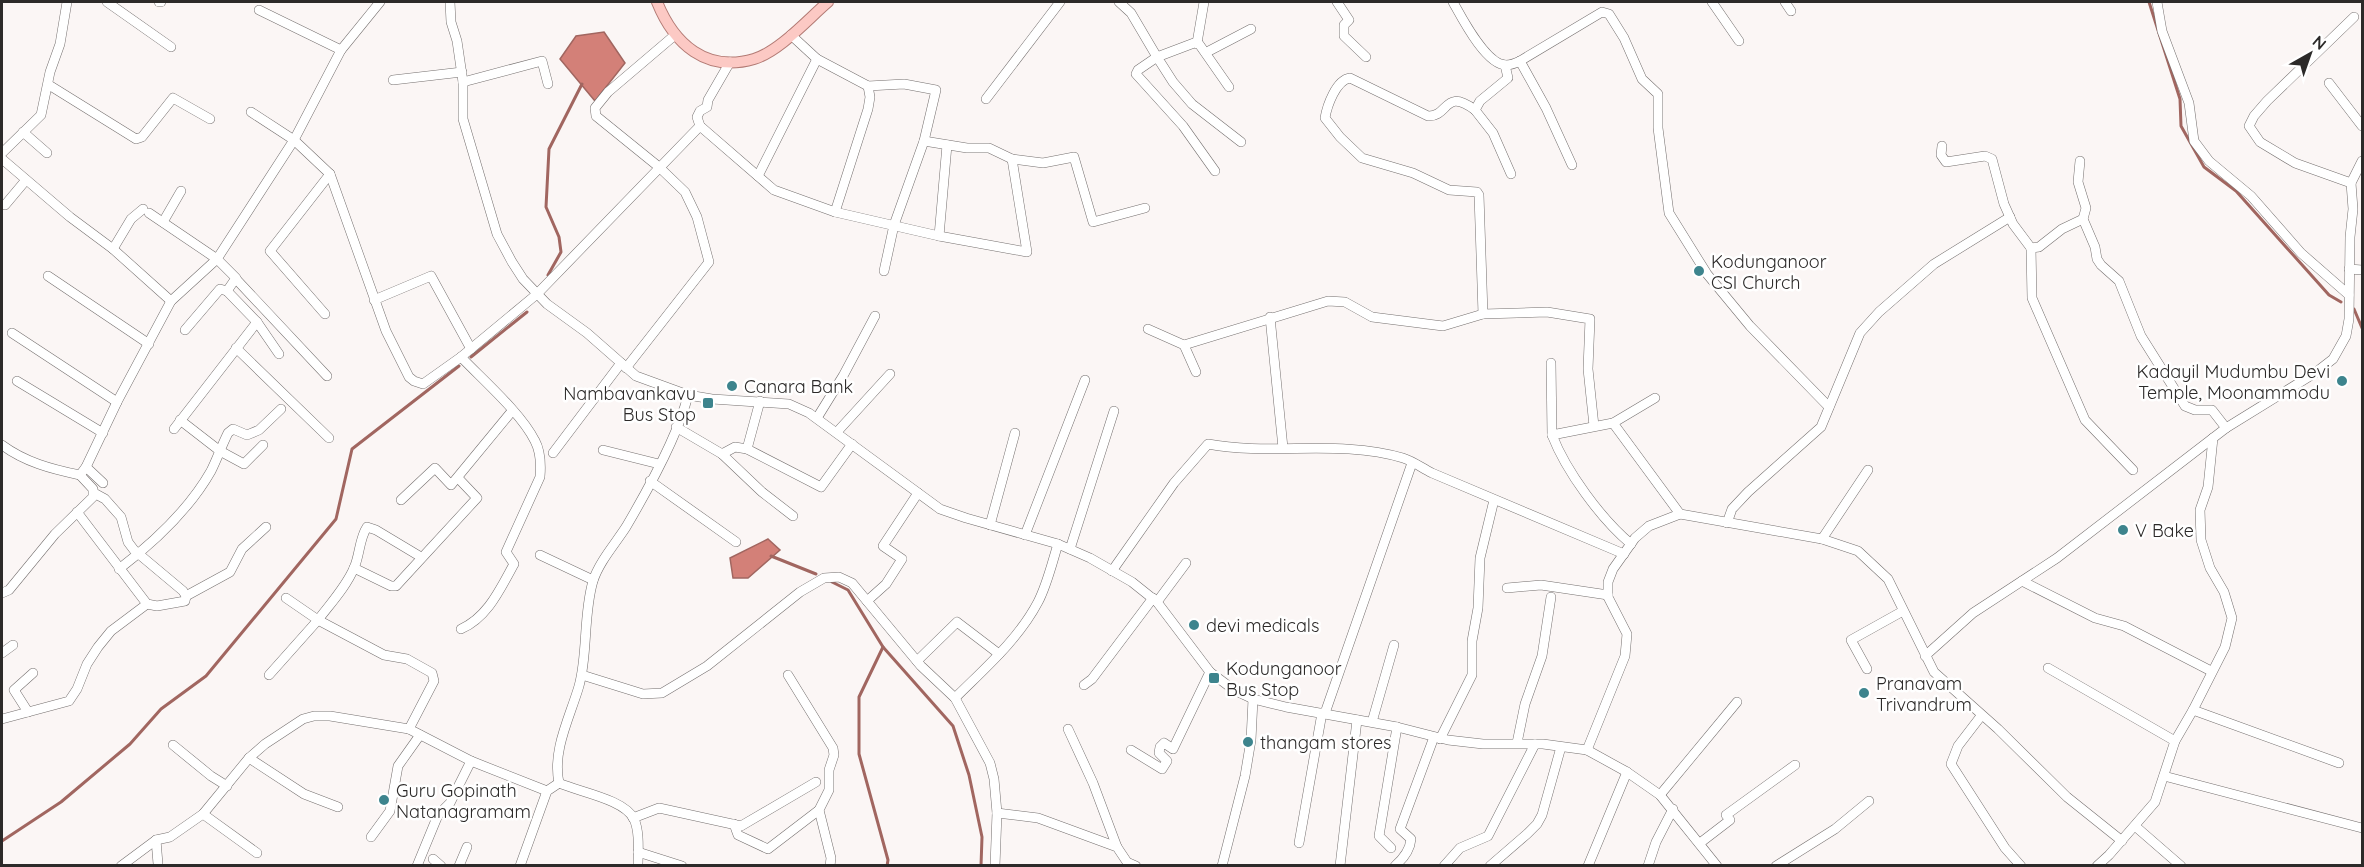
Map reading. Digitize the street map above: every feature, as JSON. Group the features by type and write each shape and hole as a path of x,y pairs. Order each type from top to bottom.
{"main road":[{"path":"657,2 665,21 681,42 702,58 730,62 756,59 791,35 828,2"}],"street":[{"path":"2,153 41,115 50,72 60,44 67,2"},
{"path":"107,2 171,47"},
{"path":"80,476 171,302 218,259 294,140 341,50 380,2"},
{"path":"450,2 451,22 463,77 463,119 497,234 523,279 537,294 587,333 623,366 648,381 688,395 712,399 789,404 810,412 940,508 1058,544 1112,571 1132,582 1155,600 1210,672 1234,690 1253,699 1396,727 1437,738 1483,744 1535,744 1587,750 1627,772 1660,795 1716,865"},
{"path":"986,99 1060,2"},
{"path":"1119,2 1131,13 1173,82 1192,104 1241,142"},
{"path":"1197,43 1204,2"},
{"path":"1337,2 1349,20 1344,26 1344,36 1366,57"},
{"path":"1453,2 1483,49 1493,61 1505,65 1520,61 1602,12 1609,14 1615,20 1642,79 1658,93 1658,128 1669,213 1707,274 1743,317 1829,407"},
{"path":"1712,2 1739,41"},
{"path":"1785,2 1791,11"},
{"path":"2157,2 2162,31 2189,104 2194,141 2209,161 2251,196 2301,253 2349,295"},
{"path":"259,10 341,50"},
{"path":"2350,183 2295,163 2260,142 2249,126 2267,101 2354,17"},
{"path":"1207,52 1251,29"},
{"path":"553,453 709,262 697,217 685,192 595,113 597,104 609,92 675,35"},
{"path":"791,35 817,59 868,86 904,84 936,90 924,141 894,225 884,271"},
{"path":"1197,43 1157,57 1138,70 1136,74 1183,126 1215,171"},
{"path":"1197,43 1207,52 1229,87"},
{"path":"758,176 817,59"},
{"path":"393,80 463,77 542,61 548,84"},
{"path":"1520,61 1546,108 1572,165"},
{"path":"730,62 708,100 707,107 700,111 697,117 700,126 774,190 835,212 939,236 1027,252 1012,159"},
{"path":"1475,110 1480,101 1509,78 1505,65"},
{"path":"1483,314 1482,253 1477,192 1449,190 1413,173 1362,158 1340,137 1325,118 1339,84 1350,78 1428,116 1436,115 1449,103 1458,101 1465,103 1475,110 1493,134 1511,174"},
{"path":"2329,83 2362,126"},
{"path":"48,85 136,139 142,137 172,98 210,118"},
{"path":"835,212 868,109 870,97 868,86"},
{"path":"250,112 294,140 330,174 386,331 409,377 423,384 461,357 537,294 700,126"},
{"path":"23,132 47,153"},
{"path":"924,141 967,148 989,148 1012,159 1043,163 1074,157 1093,222 1145,208"},
{"path":"939,236 947,145"},
{"path":"1942,146 1941,155 1946,162 1985,156 1992,159 1997,182 2010,217 2031,248 2032,298 2085,420 2133,470"},
{"path":"2,159 113,249 171,302"},
{"path":"2080,161 2078,182 2086,208 2083,219 2099,262 2120,281 2141,336 2185,406 2194,410 2212,410 2226,428"},
{"path":"1925,656 1973,613 2057,558 2226,428 2315,373 2333,359 2346,336 2349,319 2349,269 2353,209 2350,183 2362,161"},
{"path":"325,314 270,251 330,174"},
{"path":"5,205 26,180"},
{"path":"163,222 181,191"},
{"path":"113,249 131,219 146,211 218,259 327,376"},
{"path":"1727,523 1732,509 1821,427 1860,333 1879,312 1934,264 2010,217"},
{"path":"2031,248 2039,247 2062,229 2083,219"},
{"path":"2349,269 2362,270"},
{"path":"48,276 149,344"},
{"path":"374,300 431,276 471,349"},
{"path":"227,291 237,279"},
{"path":"185,330 220,290 227,291 257,322 279,354"},
{"path":"1148,329 1184,345 1328,301 1345,302 1372,318 1443,326 1483,314 1547,312 1590,319 1588,369 1594,426"},
{"path":"817,418 843,376 875,316"},
{"path":"1270,317 1283,448"},
{"path":"174,429 257,322"},
{"path":"12,333 117,402"},
{"path":"1184,345 1196,372"},
{"path":"236,348 329,438"},
{"path":"461,357 512,411 535,440 541,464 540,477 506,552 514,564 490,605 472,624 461,629"},
{"path":"1551,363 1552,435 1560,455 1610,525 1631,544"},
{"path":"837,432 890,374"},
{"path":"1025,535 1085,380"},
{"path":"17,381 103,433"},
{"path":"559,783 557,760 582,675 586,619 593,580 659,464 688,395"},
{"path":"1552,435 1613,423 1654,398"},
{"path":"747,449 760,401"},
{"path":"119,569 150,545 193,496 211,471 233,429 247,435 259,430 281,409"},
{"path":"401,500 435,468 451,485 512,411"},
{"path":"1070,549 1114,411"},
{"path":"180,420 220,451 244,464 263,445"},
{"path":"1613,423 1680,514"},
{"path":"676,427 722,454 762,492 793,516"},
{"path":"990,525 1015,433"},
{"path":"2097,866 2155,802 2175,741 2225,647 2232,618 2224,592 2210,568 2201,540 2200,510 2208,487 2213,438"},
{"path":"722,454 735,447 747,449 821,487 852,444"},
{"path":"1112,571 1174,483 1208,444 1232,449 1356,450 1404,459 1494,500 1624,554"},
{"path":"2,445 27,460 80,476 94,493 105,499 121,517 128,542 134,550 186,596"},
{"path":"603,450 659,464"},
{"path":"1299,843 1323,713 1412,463"},
{"path":"86,467 104,483"},
{"path":"1822,539 1868,470"},
{"path":"354,568 394,587 477,498 458,478"},
{"path":"650,481 736,542"},
{"path":"2,594 9,590 94,493"},
{"path":"867,602 886,584 902,559 883,546 918,493"},
{"path":"1395,866 1411,843 1411,839 1400,829 1437,738 1472,675 1472,641 1478,608 1480,558 1494,500"},
{"path":"77,512 147,604 158,606 183,603 186,596 230,572 242,549 266,527"},
{"path":"1587,750 1625,656 1627,634 1608,595 1608,582 1613,568 1631,544 1649,526 1680,514 1822,539 1850,547 1872,562 1887,579 1934,672 2067,797 2122,841"},
{"path":"269,675 318,621 342,589 354,568 362,536 369,527 421,557"},
{"path":"955,698 1025,624 1039,601 1058,544"},
{"path":"540,555 593,580"},
{"path":"1084,685 1092,679 1186,563"},
{"path":"582,675 643,693 662,693 706,666 800,592 824,578 832,576 844,578 852,583 917,661 955,698 992,770 997,813 995,866"},
{"path":"2022,581 2095,618 2124,626 2211,671"},
{"path":"1507,588 1541,585 1608,595"},
{"path":"1517,743 1526,704 1542,656 1551,597"},
{"path":"286,598 318,621 384,655 407,659 432,674 434,681 409,729"},
{"path":"2,719 69,700 77,689 87,664 111,631 147,604"},
{"path":"1867,669 1851,640 1904,611"},
{"path":"917,661 957,622 999,654"},
{"path":"2,654 13,645"},
{"path":"1372,722 1394,645"},
{"path":"2048,668 2175,741"},
{"path":"1131,750 1162,770 1167,761 1159,753 1160,747 1164,743 1173,748 1210,672"},
{"path":"28,712 14,690 33,673"},
{"path":"734,824 738,835 768,849 819,810 829,790 829,770 834,755 833,748 788,675"},
{"path":"1222,866 1245,776 1251,740 1253,699"},
{"path":"1660,795 1737,702"},
{"path":"2193,710 2339,763"},
{"path":"121,866 156,840 170,837 203,814 249,758 265,744 303,719 314,716 357,720 409,729 471,761 547,791"},
{"path":"1982,716 1958,746 1951,764 2005,848 2021,866"},
{"path":"1340,866 1357,720"},
{"path":"1391,848 1378,836 1396,727"},
{"path":"1068,729 1093,783 1125,864 1136,866"},
{"path":"370,837 390,811 398,766 420,735"},
{"path":"1444,866 1460,848 1488,837 1535,744"},
{"path":"173,745 211,777 227,786"},
{"path":"1490,866 1537,824 1542,815 1561,747"},
{"path":"249,758 304,794 338,807"},
{"path":"417,866 438,815 450,803 471,761"},
{"path":"1700,843 1730,820 1726,815 1795,765"},
{"path":"1588,866 1627,772"},
{"path":"2164,776 2362,828"},
{"path":"633,818 659,808 741,826 816,782"},
{"path":"519,866 547,791 559,783"},
{"path":"559,783 621,806 633,818 638,866"},
{"path":"1776,866 1835,828 1869,801"},
{"path":"1648,866 1656,842 1673,809"},
{"path":"819,810 831,858 830,866"},
{"path":"997,813 1038,818 1117,847"},
{"path":"203,814 256,853"},
{"path":"2135,826 2181,866"},
{"path":"156,840 158,864"},
{"path":"459,866 467,846"},
{"path":"638,852 682,866"},
{"path":"433,859 441,866"}],"shaded area":[{"path":"604,32 625,63 595,101 560,59 576,36"},
{"path":"768,539 780,550 748,578 733,578 730,558"}],"waterway":[{"path":"2149,2 2180,99 2181,126 2204,167 2236,191 2329,295 2341,302"},
{"path":"548,275 561,252 559,237 546,207 549,149 582,84"},
{"path":"2354,309 2362,328"},
{"path":"471,357 527,312"},
{"path":"2,841 61,802 130,744 161,709 206,676 336,519 352,449 459,366"},
{"path":"771,556 816,574"},
{"path":"832,582 848,590 883,647 953,726 969,775 982,837 981,866"},
{"path":"883,647 859,697 859,754 888,860 887,866"}],"place":[{"name":"Kodunganoor CSI Church","path":"1699,271"},
{"name":"Kadayil Mudumbu Devi Temple, Moonammodu","path":"2342,381"},
{"name":"Canara Bank","path":"732,386"},
{"name":"Nambavankavu Bus Stop","path":"708,403"},
{"name":"V Bake","path":"2123,530"},
{"name":"devi medicals","path":"1194,625"},
{"name":"Kodunganoor Bus Stop","path":"1214,678"},
{"name":"Pranavam Trivandrum","path":"1864,693"},
{"name":"thangam stores","path":"1248,742"},
{"name":"Guru Gopinath Natanagramam","path":"384,800"}]}
